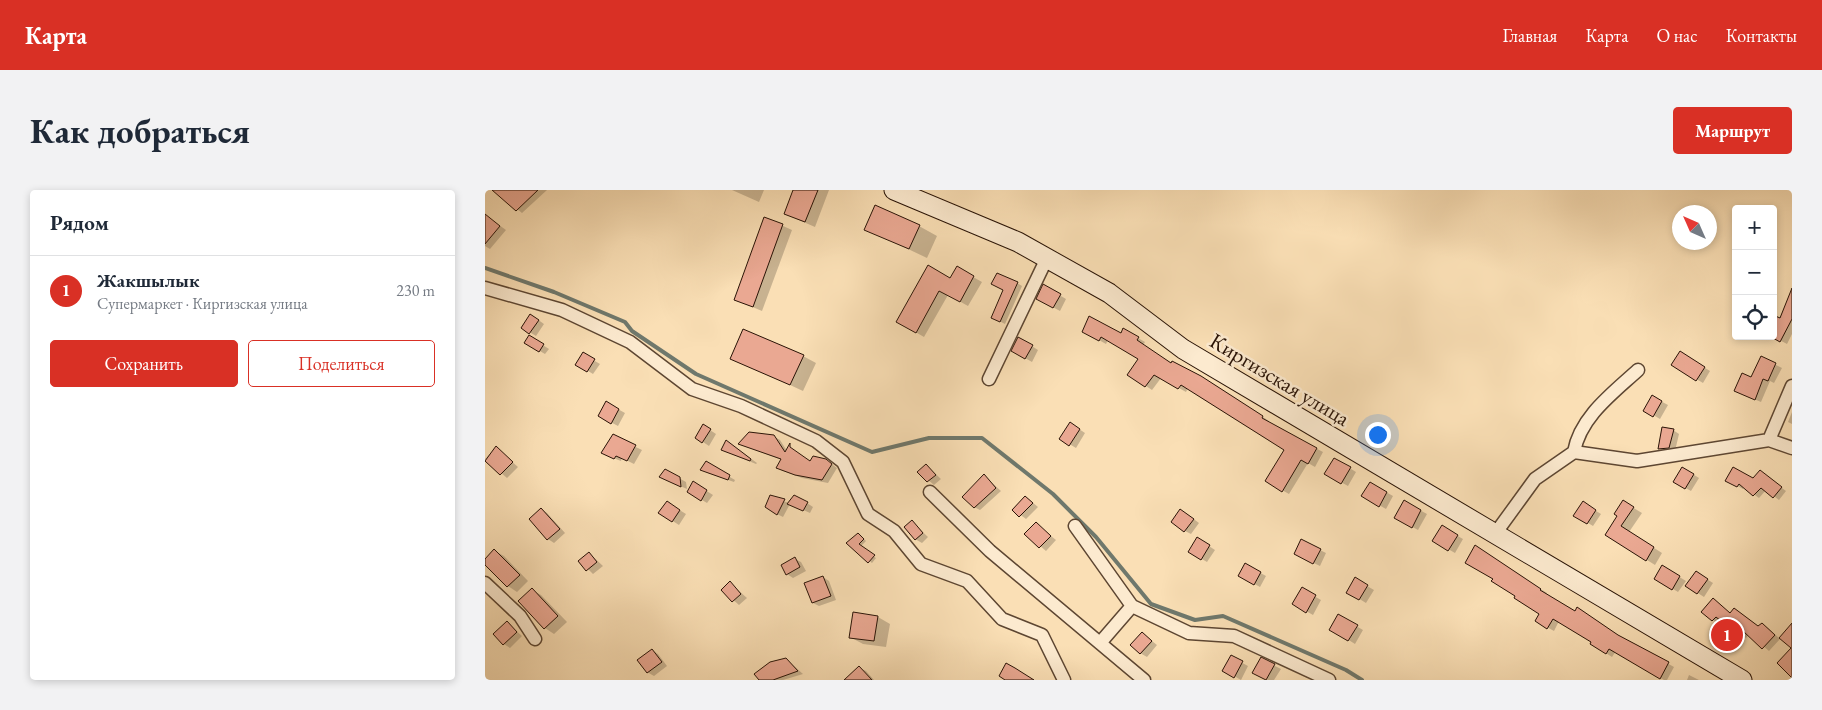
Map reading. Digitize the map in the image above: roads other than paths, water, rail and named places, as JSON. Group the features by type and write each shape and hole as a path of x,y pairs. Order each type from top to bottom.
{"main road":[{"name":"Киргизская улица","path":"894,190 1018,242 1109,293 1183,349 1742,680"}],"street":[{"path":"989,379 1047,258"},
{"path":"485,288 562,310 630,342 693,389 741,406 816,441 843,462 868,514 894,531 921,564 967,580 1002,618 1042,635 1064,680"},
{"path":"1574,452 1575,443 1594,411 1637,370"},
{"path":"1769,440 1792,386"},
{"path":"1495,534 1535,479 1574,452 1637,461 1769,440 1792,448"},
{"path":"930,492 990,551 1143,680"},
{"path":"1075,526 1132,606 1189,633 1233,636 1329,680"},
{"path":"485,583 520,616 535,639"},
{"path":"1100,643 1132,606"}],"waterway":[{"path":"485,268 554,292 625,322 632,331 696,374 872,452 929,438 982,438 1053,494 1096,537 1151,604 1195,620 1223,616 1346,670 1362,680"}],"place":[{"name":"Жакшылык","path":"1727,635"}]}
